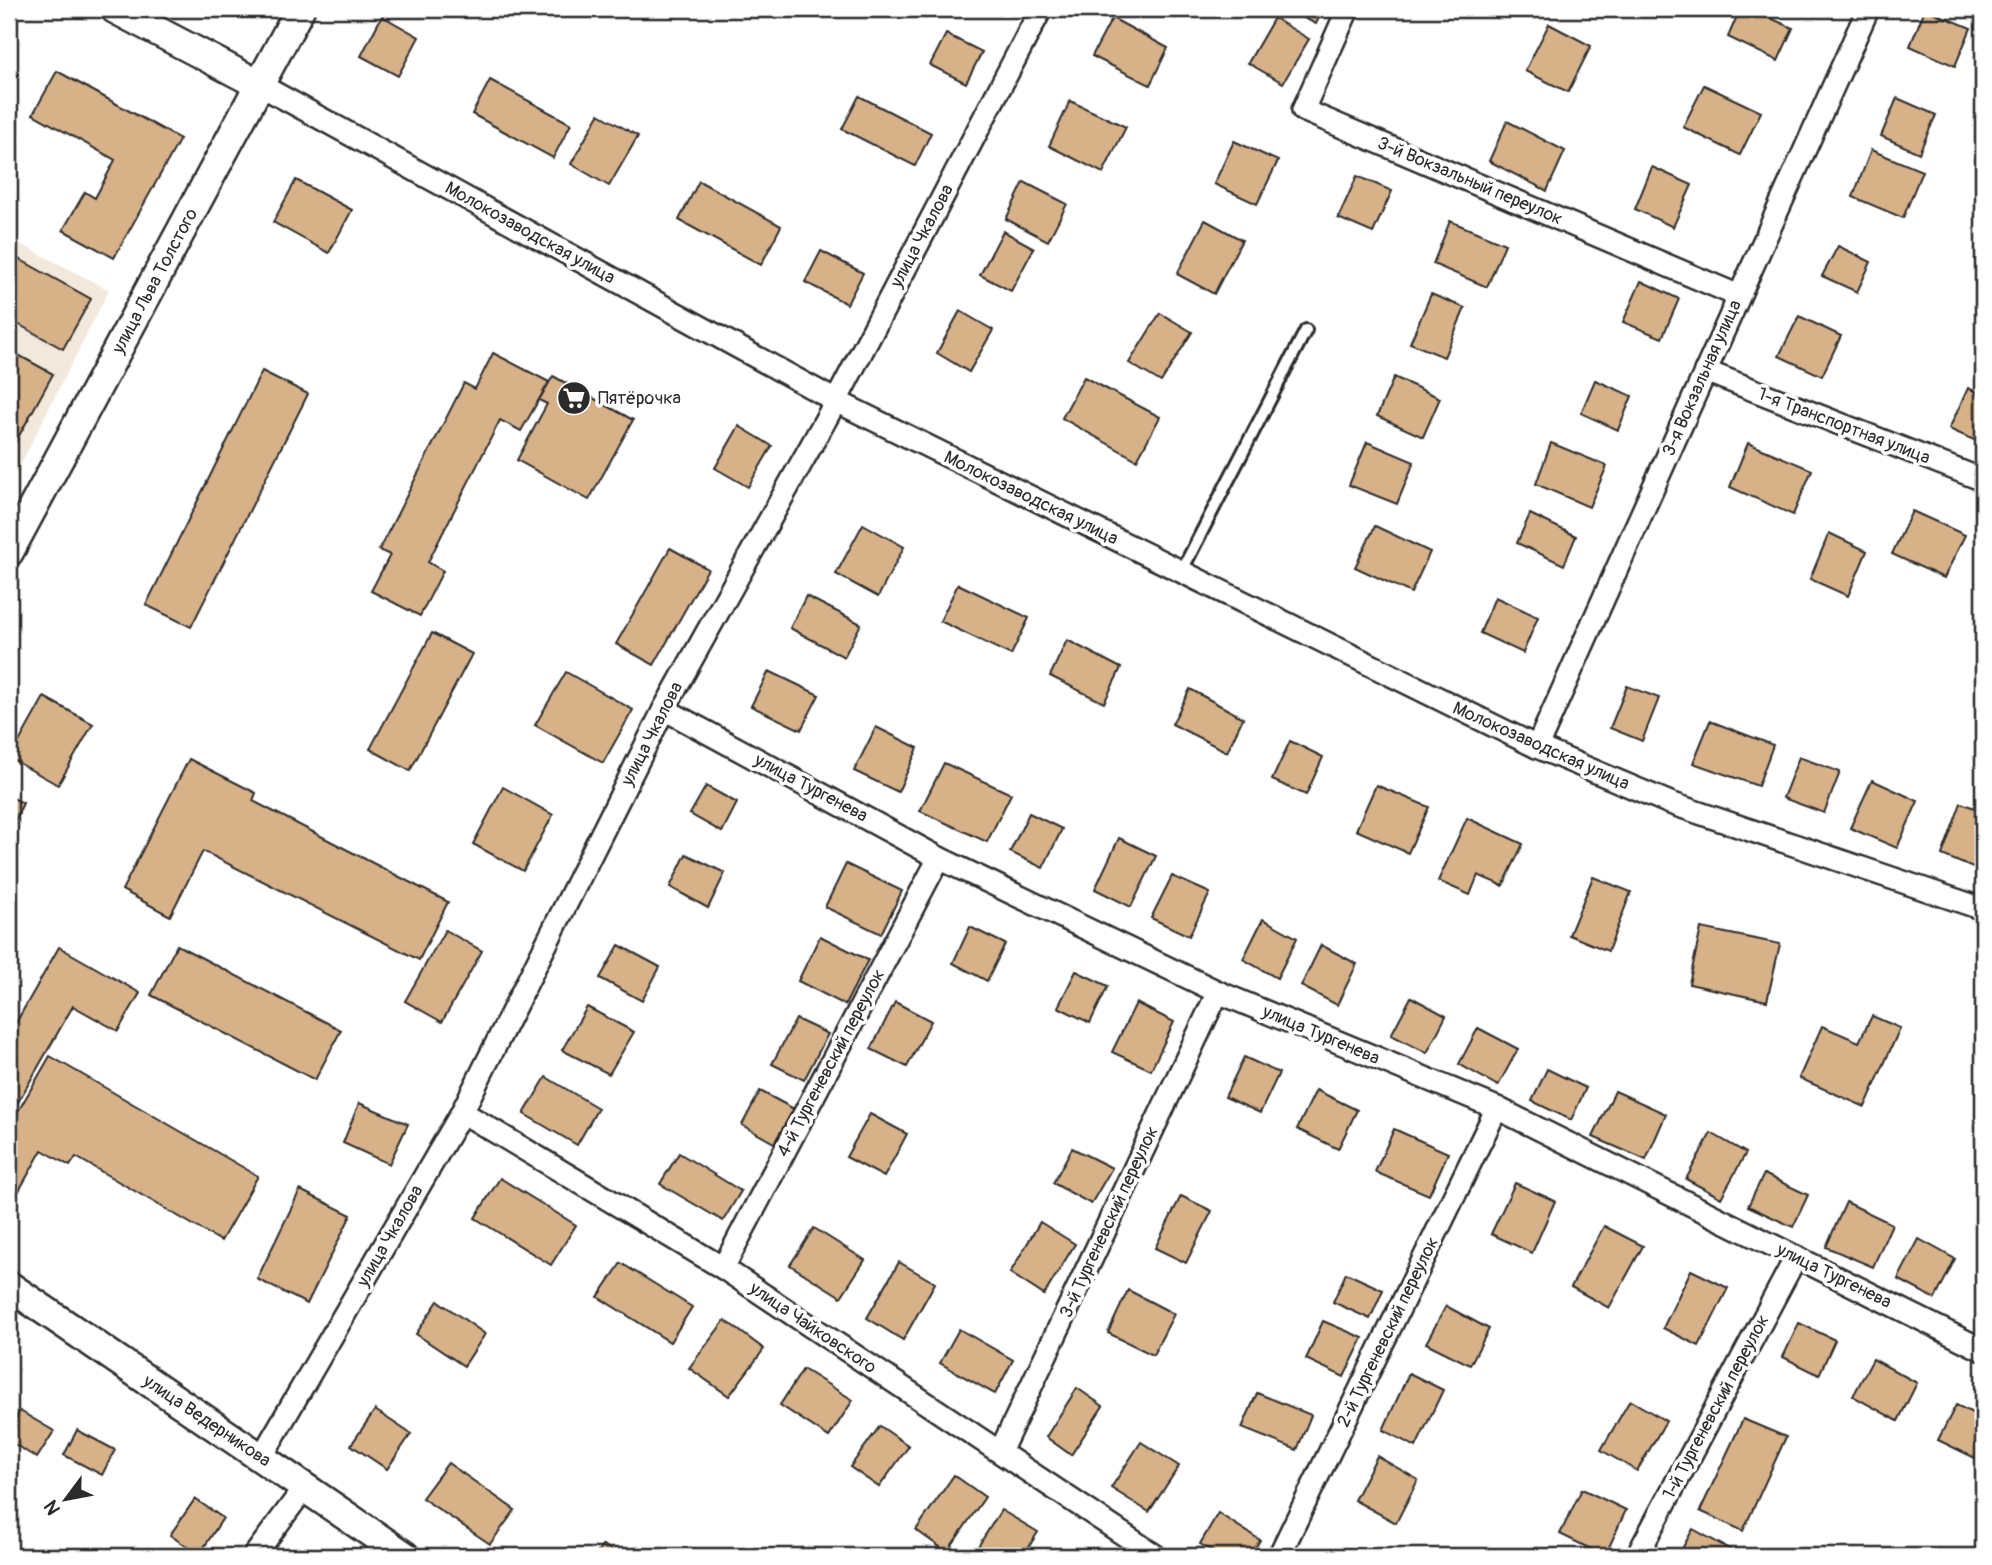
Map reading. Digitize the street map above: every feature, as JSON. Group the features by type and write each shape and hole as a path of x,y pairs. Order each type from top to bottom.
{"street":[{"name":"Молокозаводская улица","path":"115,9 260,85 836,401 1537,747 1670,803 1983,909"},
{"name":"улица Льва Толстого","path":"9,552 300,9"},
{"name":"улица Чкалова","path":"261,1458 462,1112 664,709 836,401 1041,9"},
{"name":"3-й Вокзальный переулок","path":"1348,9 1303,110 1739,296"},
{"name":"3-я Вокзальная улица","path":"1537,747 1868,9"},
{"name":"1-я Транспортная улица","path":"1705,371 1983,480"},
{"name":"улица Тургенева","path":"664,709 939,858 1218,992 1497,1108 1983,1350"},
{"name":"4-й Тургеневский переулок","path":"723,1268 939,858"},
{"name":"3-й Тургеневский переулок","path":"1000,1452 1218,992"},
{"name":"2-й Тургеневский переулок","path":"1279,1556 1497,1108"},
{"name":"улица Чайковского","path":"462,1112 723,1268 1156,1556"},
{"name":"1-й Тургеневский переулок","path":"1637,1556 1796,1257"},
{"name":"улица Ведерникова","path":"9,1286 405,1556"},
{"path":"254,1556 305,1488"}],"lane":[{"path":"1181,572 1306,330"}],"shaded area":[{"path":"9,238 109,290 9,487"}],"building":[{"path":"1323,9 1316,24 1290,11"},
{"path":"1740,9 1750,9 1793,28 1778,61 1728,37"},
{"path":"1925,9 1971,28 1955,66 1910,46"},
{"path":"382,16 419,37 398,76 361,56"},
{"path":"1112,18 1168,48 1150,85 1092,56"},
{"path":"1274,18 1309,39 1283,83 1248,63"},
{"path":"1549,24 1591,46 1568,92 1525,71"},
{"path":"946,34 982,52 966,83 930,65"},
{"path":"57,71 180,139 114,258 63,230 85,192 95,198 115,160 33,114"},
{"path":"490,80 571,124 553,158 472,114"},
{"path":"1704,85 1761,112 1740,155 1683,127"},
{"path":"859,96 931,133 915,166 842,129"},
{"path":"1897,98 1936,115 1919,153 1881,136"},
{"path":"1070,101 1126,127 1103,173 1049,146"},
{"path":"599,114 638,136 609,186 571,164"},
{"path":"1507,121 1565,151 1547,191 1489,161"},
{"path":"1234,141 1278,161 1257,204 1214,184"},
{"path":"1871,150 1922,171 1903,218 1853,197"},
{"path":"1652,167 1692,185 1673,227 1635,209"},
{"path":"1357,176 1392,191 1373,233 1338,218"},
{"path":"296,180 352,210 329,253 273,222"},
{"path":"699,181 781,226 761,265 679,220"},
{"path":"1024,182 1067,204 1048,241 1006,219"},
{"path":"1205,220 1242,240 1214,294 1177,274"},
{"path":"1450,221 1505,244 1487,287 1433,264"},
{"path":"1003,231 1034,248 1011,291 980,275"},
{"path":"1838,246 1871,262 1857,292 1822,276"},
{"path":"821,251 863,273 847,304 805,282"},
{"path":"10,254 91,299 63,349 9,319"},
{"path":"1641,281 1679,299 1662,338 1623,322"},
{"path":"1431,294 1465,308 1444,357 1410,343"},
{"path":"960,311 993,330 969,372 937,353"},
{"path":"1160,313 1192,332 1161,382 1129,363"},
{"path":"1799,316 1841,336 1822,376 1779,356"},
{"path":"9,350 53,374 9,454"},
{"path":"493,353 549,382 521,431 500,420 428,562 443,571 420,616 371,591 390,555 379,550 464,383 475,389"},
{"path":"262,371 308,394 191,627 146,605"},
{"path":"553,376 633,420 589,500 517,460 547,404 539,400"},
{"path":"1084,377 1160,417 1137,460 1062,418"},
{"path":"1394,377 1440,398 1423,437 1377,416"},
{"path":"1595,380 1632,396 1618,430 1581,413"},
{"path":"1968,388 1983,395 1983,444 1949,429"},
{"path":"739,426 772,446 748,487 715,468"},
{"path":"1367,442 1414,462 1397,504 1349,485"},
{"path":"1551,443 1607,466 1589,507 1536,484"},
{"path":"1748,443 1812,470 1793,515 1730,487"},
{"path":"1912,511 1965,535 1944,578 1892,554"},
{"path":"1530,514 1576,536 1564,565 1517,543"},
{"path":"863,524 904,547 878,597 836,574"},
{"path":"1375,526 1430,552 1411,593 1355,567"},
{"path":"1829,533 1867,551 1848,596 1810,579"},
{"path":"670,548 708,569 654,665 616,644"},
{"path":"958,584 1029,618 1011,655 940,621"},
{"path":"806,596 861,624 844,657 790,628"},
{"path":"1495,597 1538,617 1523,653 1480,633"},
{"path":"432,633 472,654 410,771 370,749"},
{"path":"1067,640 1121,668 1104,703 1050,676"},
{"path":"769,671 819,695 801,730 751,706"},
{"path":"566,672 633,710 603,763 535,725"},
{"path":"1627,686 1659,698 1642,741 1610,728"},
{"path":"1190,689 1243,718 1227,752 1172,724"},
{"path":"44,697 93,724 58,785 10,758"},
{"path":"1710,721 1773,745 1758,786 1693,763"},
{"path":"876,727 918,748 898,792 854,771"},
{"path":"1290,741 1323,757 1306,795 1272,780"},
{"path":"1799,757 1840,772 1824,813 1783,798"},
{"path":"189,759 256,793 253,801 448,902 419,960 203,851 170,916 122,890"},
{"path":"944,763 1011,794 987,842 920,811"},
{"path":"1872,780 1918,801 1897,848 1850,828"},
{"path":"1376,785 1429,807 1408,853 1356,830"},
{"path":"706,786 737,803 722,832 690,814"},
{"path":"503,787 553,815 523,871 473,844"},
{"path":"9,796 23,803 9,834"},
{"path":"1961,803 1983,811 1983,864 1980,871 1942,855"},
{"path":"1029,813 1062,829 1043,868 1010,852"},
{"path":"1467,818 1523,844 1503,886 1478,875 1470,895 1438,881"},
{"path":"1119,838 1156,856 1131,907 1095,889"},
{"path":"686,854 725,873 708,908 670,887"},
{"path":"846,864 902,891 881,934 825,907"},
{"path":"1172,876 1210,893 1189,936 1151,918"},
{"path":"1593,877 1631,892 1608,951 1569,935"},
{"path":"1263,919 1297,938 1277,978 1243,959"},
{"path":"970,927 1005,944 987,981 953,963"},
{"path":"1701,928 1780,944 1767,1001 1689,984"},
{"path":"445,930 482,951 442,1022 405,1001"},
{"path":"820,936 868,960 845,1005 798,981"},
{"path":"177,945 341,1030 315,1080 151,995"},
{"path":"619,945 660,967 642,1001 600,978"},
{"path":"1321,945 1357,964 1337,1005 1301,986"},
{"path":"59,947 140,993 118,1031 73,1006 9,1118 9,1035"},
{"path":"1076,971 1108,986 1090,1023 1058,1007"},
{"path":"1411,997 1446,1016 1427,1053 1391,1035"},
{"path":"895,1002 931,1021 907,1067 871,1049"},
{"path":"1136,1003 1174,1022 1151,1070 1112,1052"},
{"path":"587,1007 634,1032 609,1074 562,1050"},
{"path":"1872,1016 1900,1028 1865,1107 1799,1078 1822,1026 1859,1042"},
{"path":"796,1019 828,1034 804,1080 772,1064"},
{"path":"1478,1028 1518,1049 1498,1086 1459,1064"},
{"path":"50,1056 258,1176 221,1241 76,1157 70,1166 42,1150 12,1203 9,1201 9,1127"},
{"path":"1244,1057 1279,1073 1260,1113 1225,1097"},
{"path":"1547,1069 1586,1088 1571,1120 1532,1101"},
{"path":"546,1077 598,1108 577,1145 524,1114"},
{"path":"1316,1090 1357,1110 1338,1149 1297,1129"},
{"path":"760,1091 794,1109 774,1143 742,1125"},
{"path":"1615,1091 1666,1114 1646,1160 1593,1137"},
{"path":"359,1103 408,1124 389,1164 343,1143"},
{"path":"870,1114 907,1134 884,1177 846,1157"},
{"path":"1394,1129 1448,1153 1429,1195 1375,1172"},
{"path":"1711,1133 1746,1153 1721,1198 1686,1179"},
{"path":"1072,1148 1112,1168 1091,1204 1053,1183"},
{"path":"679,1153 741,1191 723,1221 660,1184"},
{"path":"1764,1174 1808,1195 1793,1227 1748,1206"},
{"path":"500,1178 576,1225 551,1265 475,1218"},
{"path":"1515,1183 1555,1201 1532,1253 1491,1234"},
{"path":"300,1190 351,1215 307,1304 257,1279"},
{"path":"1181,1196 1212,1211 1186,1263 1155,1248"},
{"path":"1846,1202 1892,1224 1873,1267 1826,1247"},
{"path":"1040,1222 1075,1244 1044,1295 1010,1273"},
{"path":"1604,1226 1643,1246 1609,1308 1571,1287"},
{"path":"814,1228 865,1260 841,1297 790,1265"},
{"path":"1919,1239 1955,1259 1935,1299 1898,1279"},
{"path":"899,1262 935,1283 903,1340 867,1318"},
{"path":"621,1263 692,1307 670,1342 598,1297"},
{"path":"1691,1270 1728,1288 1699,1346 1663,1328"},
{"path":"1346,1273 1383,1290 1370,1319 1333,1302"},
{"path":"1128,1290 1174,1314 1153,1355 1108,1333"},
{"path":"438,1301 485,1334 464,1366 416,1334"},
{"path":"1446,1306 1489,1329 1470,1365 1426,1343"},
{"path":"725,1320 764,1349 729,1396 689,1368"},
{"path":"1323,1321 1363,1338 1344,1377 1306,1359"},
{"path":"1799,1323 1835,1340 1819,1375 1783,1357"},
{"path":"959,1329 1013,1360 995,1394 940,1363"},
{"path":"1873,1359 1917,1383 1898,1421 1853,1396"},
{"path":"803,1369 853,1400 829,1437 780,1405"},
{"path":"1409,1373 1443,1390 1416,1447 1383,1430"},
{"path":"1077,1388 1103,1406 1071,1455 1046,1437"},
{"path":"1257,1393 1311,1415 1297,1450 1242,1428"},
{"path":"1630,1400 1666,1421 1637,1471 1601,1450"},
{"path":"1956,1405 1983,1418 1983,1462 1938,1440"},
{"path":"375,1410 411,1434 387,1469 351,1445"},
{"path":"20,1411 54,1431 37,1458 9,1441 9,1429"},
{"path":"1743,1419 1786,1437 1743,1531 1700,1511"},
{"path":"880,1426 909,1446 879,1487 850,1467"},
{"path":"77,1430 115,1450 102,1475 64,1455"},
{"path":"1141,1442 1179,1466 1149,1512 1111,1488"},
{"path":"1377,1456 1418,1480 1396,1523 1354,1500"},
{"path":"448,1463 515,1510 490,1544 422,1498"},
{"path":"954,1475 985,1497 947,1552 916,1530"},
{"path":"1582,1489 1626,1510 1605,1556 1560,1534"},
{"path":"195,1499 223,1518 199,1555 170,1535"},
{"path":"1001,1510 1038,1532 1023,1556 972,1556"},
{"path":"1218,1513 1260,1540 1250,1556 1221,1556 1200,1544"},
{"path":"1693,1529 1738,1554 1737,1556 1678,1556"},
{"path":"603,1545 620,1556 595,1556"}],"place":[{"name":"Пятёрочка","path":"574,398"}]}
